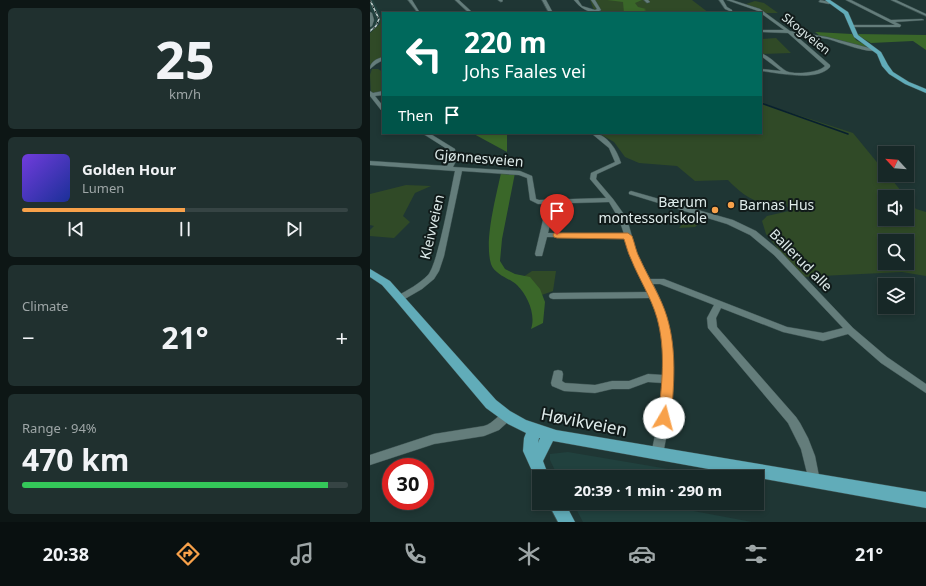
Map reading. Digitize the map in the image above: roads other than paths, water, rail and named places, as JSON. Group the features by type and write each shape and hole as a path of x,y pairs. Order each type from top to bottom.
{"main road":[{"path":"828,1 846,13 858,38 875,50 891,73 907,83 926,91"},
{"name":"Høvikveien","path":"370,272 386,283 400,298 491,404 506,417 535,431 549,435 926,500"},
{"path":"535,431 532,438 530,451 539,470"},
{"path":"536,461 549,435"},
{"path":"560,510 567,522"}],"street":[{"path":"410,0 419,12"},
{"path":"457,0 470,12"},
{"path":"544,0 550,12"},
{"path":"576,0 581,7 596,12 599,10 593,0"},
{"path":"721,0 726,8 731,11"},
{"name":"Skogveien","path":"729,0 751,6 760,12"},
{"path":"822,0 820,1 828,1"},
{"path":"848,0 891,20 900,27 852,26"},
{"path":"893,0 926,15"},
{"path":"370,13 372,20 370,26"},
{"name":"Skogveien","path":"762,13 789,32 824,61 828,68 815,74 762,70"},
{"path":"762,19 770,18"},
{"path":"891,20 922,20"},
{"path":"762,31 789,32 825,38 861,48 875,50"},
{"path":"763,55 786,72"},
{"path":"370,67 382,59"},
{"path":"371,94 382,93"},
{"path":"371,94 382,108"},
{"path":"427,134 453,150 453,161 449,168"},
{"path":"595,134 609,144 616,155 618,164 594,174 593,179 611,200 624,226 635,258 654,295 662,318 666,342 669,379 667,405 657,454"},
{"name":"Gjønnesveien","path":"370,163 513,172 530,176 531,195 535,201 611,200"},
{"name":"Kleivveien","path":"400,298 419,288 435,271 440,256 459,169"},
{"name":"Ballerud alle","path":"631,193 730,222 753,233 777,253 850,330 884,360 926,390"},
{"path":"539,254 547,220"},
{"path":"544,235 628,236"},
{"path":"648,282 661,281 772,325 810,335 823,336 850,330"},
{"path":"553,296 654,295"},
{"path":"719,304 711,318 713,328 796,426 808,449 814,481"},
{"path":"558,374 556,383 564,387 595,389 612,385 629,385 648,378 669,379"},
{"path":"371,458 434,439 484,431 495,427 506,417"}],"waterway":[{"path":"762,103 848,134"}],"railway":[{"path":"370,0 379,19 376,26 370,31"}],"place":[{"name":"Barnas Hus","path":"731,205"},
{"name":"Bærum montessoriskole","path":"715,210"}]}
